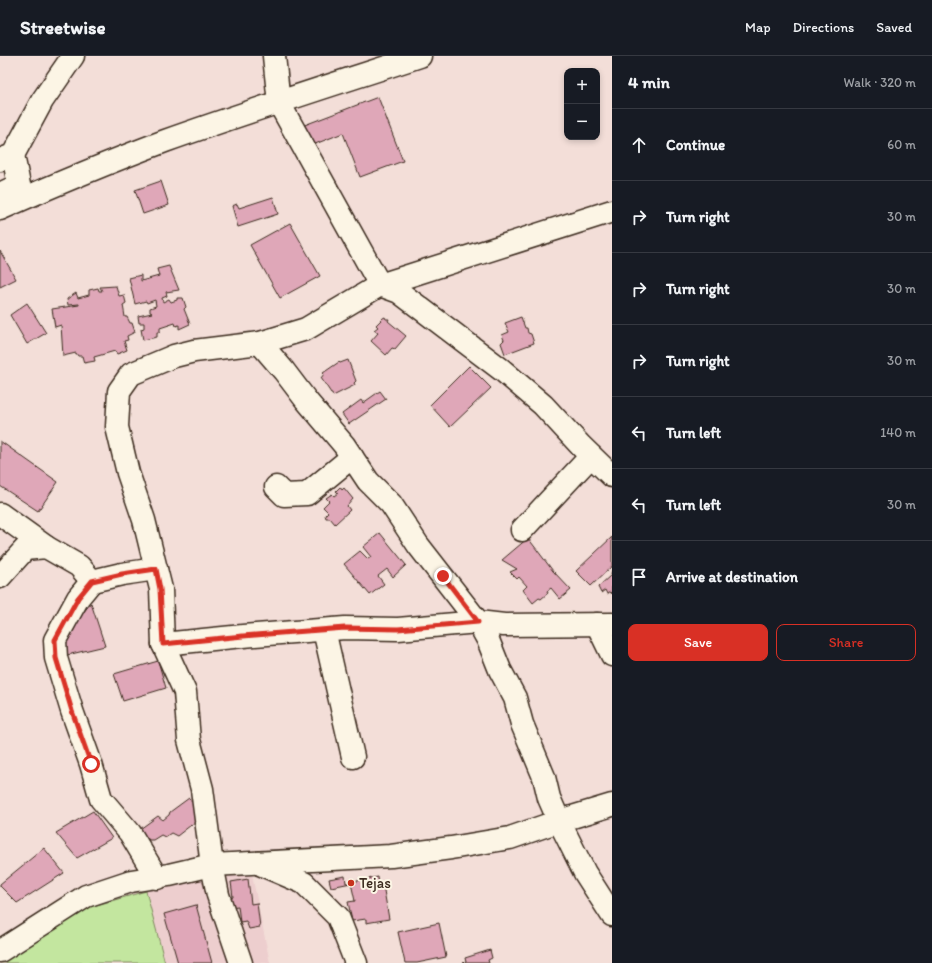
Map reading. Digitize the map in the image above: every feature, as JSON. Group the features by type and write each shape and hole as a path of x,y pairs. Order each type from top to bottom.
{"street":[{"path":"0,194 19,185 7,157 42,101 73,56"},
{"path":"274,56 279,103 380,285 399,292 502,370 543,405 612,476"},
{"path":"0,209 101,166 165,141 420,56"},
{"path":"241,963 218,895 212,865 202,789 189,740 185,692 163,644 160,589 156,569 144,520 128,473 116,427 119,391 131,374 174,356 194,351 260,343 306,329 380,285 612,210"},
{"path":"260,343 344,445 368,481 391,504 418,545 478,622 488,640 500,670 515,698 522,724 559,821 585,873 612,915"},
{"path":"522,530 592,456"},
{"path":"276,487 284,494 307,494 352,457"},
{"path":"0,514 46,547 79,566 92,581"},
{"path":"0,577 25,549 46,547"},
{"path":"156,569 122,574 92,581 78,598 55,640 56,658 101,799 130,833 157,878"},
{"path":"163,644 345,628 398,629 478,622 504,625 604,624 612,655"},
{"path":"324,630 353,757"},
{"path":"0,951 86,896 131,881 157,878 212,865 392,856 451,848 510,838 612,805"},
{"path":"259,863 304,883 338,918 356,963"}],"shaded area":[{"path":"251,870 270,963 0,963 78,908 131,887"}],"green space":[{"path":"146,891 165,963 0,963 0,960 90,907"}],"building":[{"path":"378,97 403,161 360,177 343,133 310,146 302,126"},
{"path":"161,181 169,205 143,214 135,190"},
{"path":"273,197 278,214 238,227 232,206 237,204 239,208"},
{"path":"290,223 320,276 280,298 250,245"},
{"path":"0,251 16,279 0,287"},
{"path":"169,266 179,290 166,292 167,296 162,298 163,302 169,299 171,302 177,300 177,298 183,298 186,307 184,309 190,324 179,329 179,325 176,326 175,323 160,328 160,332 157,332 157,337 143,340 141,329 144,328 144,323 139,323 138,316 152,313 150,312 150,308 156,306 155,300 147,303 146,301 135,304 129,278 141,275 141,281 159,276 157,269"},
{"path":"116,286 119,296 124,295 126,303 123,305 125,317 127,317 130,323 132,323 135,332 127,336 128,340 124,341 127,350 117,354 115,351 94,357 95,361 84,363 82,356 78,356 76,353 63,356 61,325 55,327 52,309 79,305 68,305 67,299 76,293 78,298 89,295 89,290 98,288 99,291 102,291 100,287"},
{"path":"27,303 46,333 27,344 10,315"},
{"path":"385,317 386,319 389,319 388,321 406,336 395,349 392,348 386,355 371,341 378,333 374,330 378,327 376,325"},
{"path":"521,317 525,328 527,328 528,333 531,334 534,343 505,354 501,343 504,340 502,335 509,332 505,323"},
{"path":"348,360 356,381 354,383 355,385 333,396 321,378 324,374 323,373 339,362"},
{"path":"469,366 491,388 450,427 430,405"},
{"path":"380,391 386,399 349,424 342,414 361,400 363,403"},
{"path":"0,441 58,482 38,511 0,486"},
{"path":"340,487 342,490 344,488 353,499 347,506 350,510 335,524 330,518 326,518 325,515 328,512 323,507 329,501 326,498 332,494 334,496 338,493 336,491"},
{"path":"380,533 406,565 393,577 387,569 378,576 384,584 370,595 344,564 360,551 368,559 371,557 363,547"},
{"path":"612,537 612,566 591,586 576,571"},
{"path":"528,538 553,571 571,590 560,599 551,588 541,599 539,598 533,603 523,590 527,586 519,577 517,579 510,572 517,569 502,560"},
{"path":"612,570 612,594 610,592 607,594 605,590 601,593 598,587 611,575"},
{"path":"91,603 105,646 67,655 64,636"},
{"path":"158,661 166,688 123,701 114,674"},
{"path":"189,798 199,809 200,818 177,836 171,833 165,837 161,835 153,840 149,840 140,829 158,816 163,820 169,815 170,812"},
{"path":"93,811 112,838 77,858 56,833"},
{"path":"44,848 64,873 17,903 0,886 0,884"},
{"path":"345,876 346,883 378,877 379,884 383,885 389,919 366,923 366,919 352,921 348,902 355,901 351,883 331,887 329,879"},
{"path":"248,879 251,904 257,903 260,927 249,929 246,921 240,922 238,906 230,907 229,899 233,897 231,882"},
{"path":"196,905 212,963 178,963 164,914"},
{"path":"439,923 446,957 417,963 405,963 398,932"},
{"path":"490,950 492,958 488,960 489,963 463,963 466,962 465,958"}],"place":[{"name":"Tejas","path":"351,883"}],"route":[{"path":"91,764 72,711 56,658 55,640 78,598 92,581 122,574 156,569 160,589 163,644 345,628 398,629 478,622 443,576"}]}
